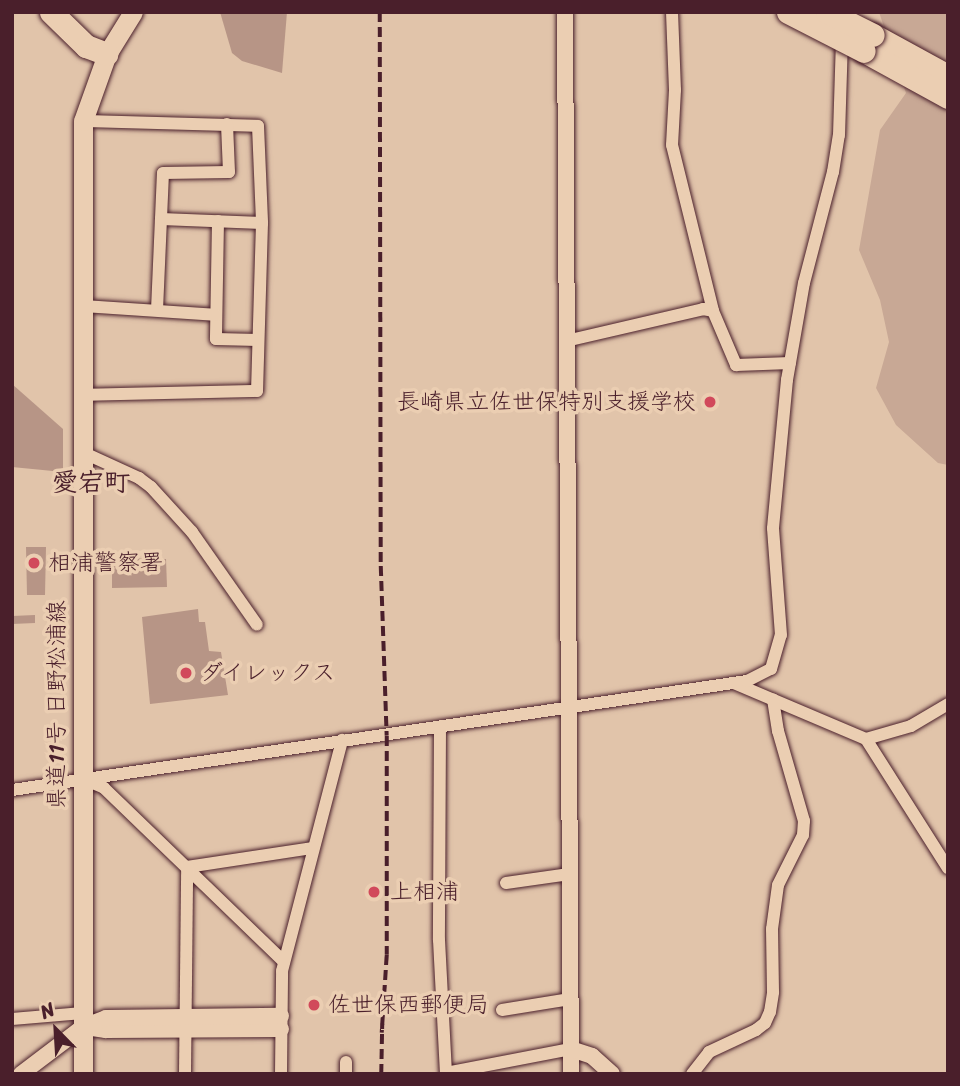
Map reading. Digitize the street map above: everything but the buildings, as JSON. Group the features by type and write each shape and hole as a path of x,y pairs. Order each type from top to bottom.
{"highway":[{"path":"51,12 86,46 107,54"},
{"path":"66,12 95,36 107,54"},
{"path":"788,12 948,76"},
{"path":"827,12 948,97"}],"main road":[{"name":"県道11号 日野松浦線","path":"83,1074 83,121 107,54 133,12"}],"street":[{"path":"565,12 570,1074"},
{"path":"672,12 675,90 672,145 713,311 736,365 790,363"},
{"path":"12,790 747,681 771,668 778,653 781,635 774,528 790,363 804,284 833,172 839,135 841,12"},
{"path":"83,121 258,126 262,223 257,391 83,395"},
{"path":"158,310 163,173 229,172 228,124"},
{"path":"161,219 262,223"},
{"path":"218,221 216,339 258,340"},
{"path":"82,306 216,315"},
{"path":"566,341 703,309 713,311"},
{"path":"82,452 139,478 151,488 192,533 257,625"},
{"path":"730,682 866,739 948,868"},
{"path":"692,1074 709,1052 756,1030 765,1023 770,1012 773,992 772,929 778,885 803,835 804,821 778,731 773,699"},
{"path":"866,739 911,726 948,704"},
{"path":"440,728 439,940 446,1073 571,1049 592,1056 612,1074"},
{"path":"281,1074 284,962 342,740"},
{"path":"81,778 104,788 284,962"},
{"path":"187,867 312,848"},
{"path":"185,1074 187,867"},
{"path":"506,883 569,874"},
{"path":"502,1010 570,999"},
{"path":"12,1019 106,1018 185,1023 281,1023"},
{"path":"22,1074 83,1020"}],"shaded area":[{"path":"879,12 948,12 948,465 938,463 896,425 876,388 889,342 880,300 859,250 880,130 906,93"}],"railway":[{"path":"380,12 381,566 387,736 387,955 382,1033"},
{"path":"381,1074 382,1024"}],"place":[{"name":"長崎県立佐世保特別支援学校","path":"710,402"},
{"name":"相浦警察署","path":"34,563"},
{"name":"ダイレックス","path":"186,673"},
{"name":"上相浦","path":"374,892"},
{"name":"佐世保西郵便局","path":"314,1005"}],"district":[{"name":"愛宕町","path":"91,483"}]}
